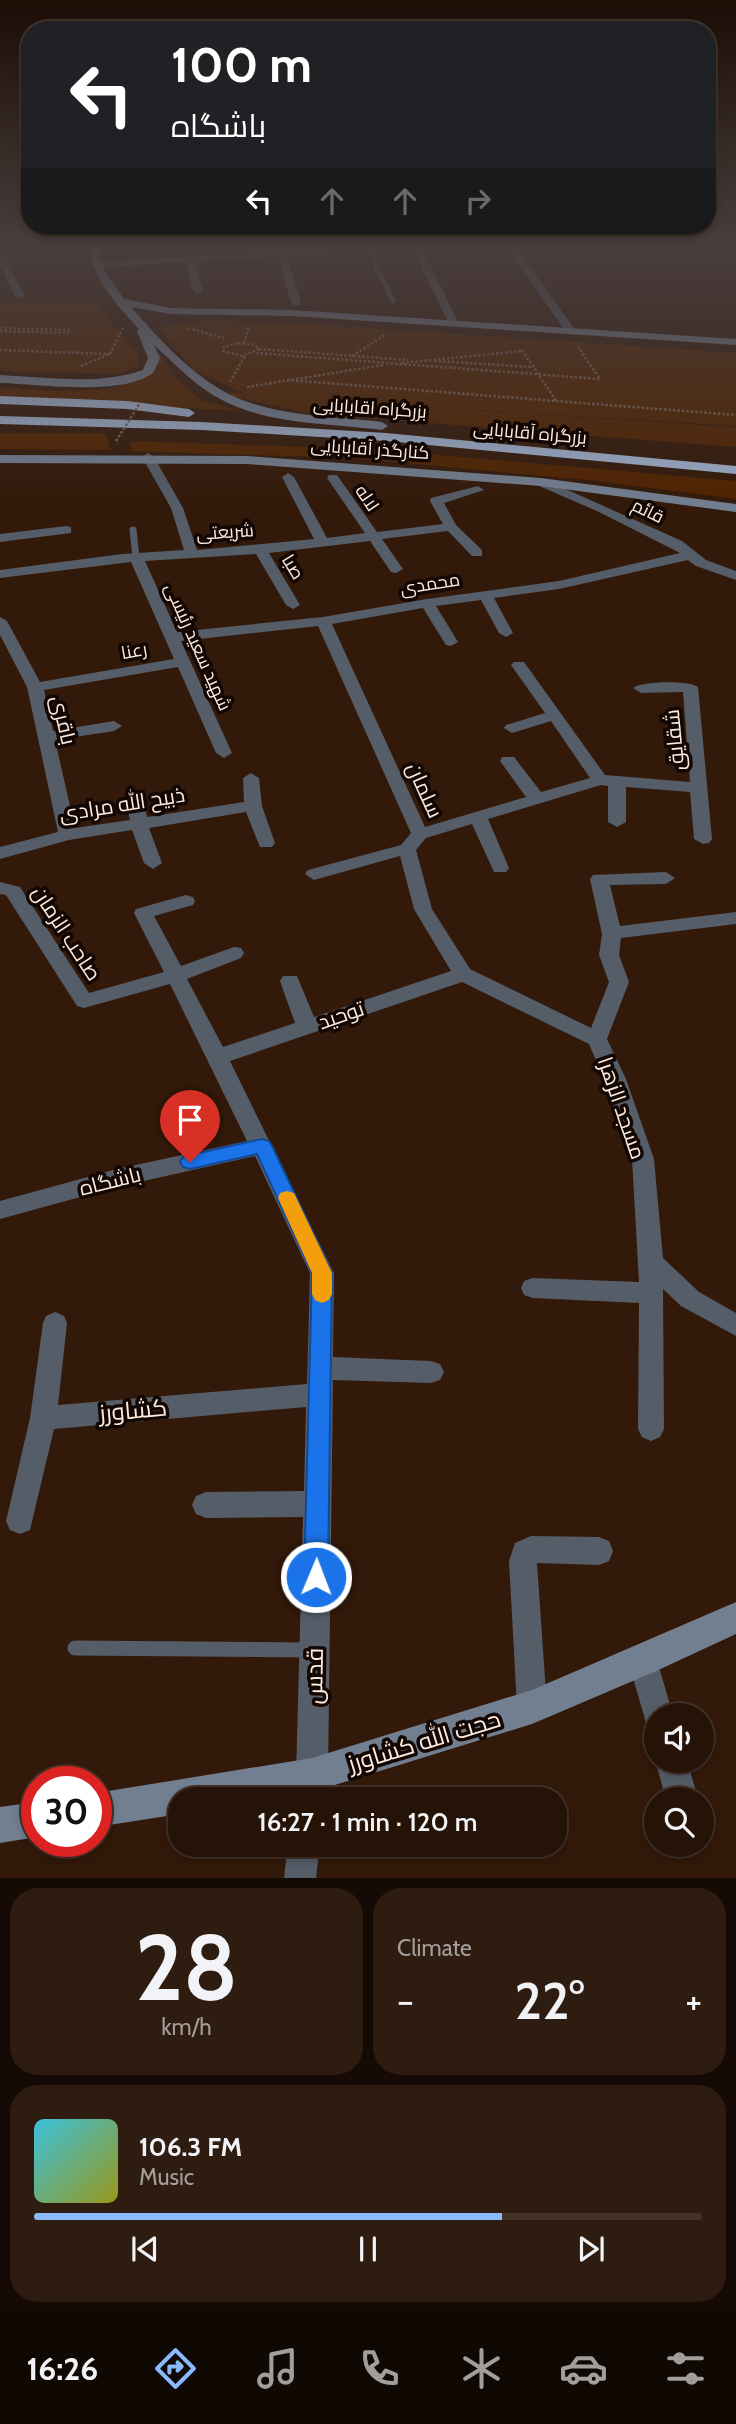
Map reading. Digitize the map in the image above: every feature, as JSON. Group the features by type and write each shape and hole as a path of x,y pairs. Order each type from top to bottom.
{"highway":[{"path":"0,400 127,405 189,413"},
{"name":"بزرگراه اقابابایی","path":"0,408 189,413 382,426 736,457"},
{"name":"بزرگراه اقابابایی","path":"0,419 321,433"},
{"path":"0,428 321,433"},
{"name":"بزرگراه آقابابایی","path":"321,433 736,470"}],"street":[{"path":"0,379 110,383 134,378 148,372 154,358 144,334"},
{"path":"151,334 196,379 227,398 296,415 382,426"},
{"path":"577,334 736,344"},
{"path":"605,334 736,344"},
{"path":"148,457 177,508 192,554"},
{"name":"کنارگذر آقابابایی","path":"0,459 148,457 247,460 541,482 736,508"},
{"path":"288,477 323,543"},
{"name":"لاله","path":"333,478 396,569"},
{"name":"قائم","path":"541,482 677,544 701,563 736,576"},
{"path":"477,553 452,527 436,501 478,490"},
{"name":"شریعتی","path":"0,574 136,557 260,550 452,527"},
{"path":"0,538 66,530"},
{"name":"صبا","path":"260,550 293,605"},
{"name":"محمدی","path":"172,637 323,621 426,603 559,585 691,555"},
{"name":"شهید سعید رئیسی","path":"136,557 224,753"},
{"path":"485,595 506,633"},
{"path":"426,603 451,642"},
{"name":"باقری","path":"0,621 35,687 68,835"},
{"name":"سلمان","path":"323,621 420,834 407,849"},
{"name":"رعنا","path":"35,687 183,662"},
{"path":"519,664 554,715 608,780 617,822"},
{"name":"شقایق","path":"641,688 690,687 703,839"},
{"path":"512,728 554,715"},
{"path":"46,737 114,726"},
{"path":"508,761 537,799"},
{"path":"251,778 253,806 266,843"},
{"path":"420,834 608,780 699,788"},
{"path":"135,802 139,824 153,863"},
{"name":"ذبیح الله مرادی","path":"0,853 68,835 253,806"},
{"path":"478,817 500,868"},
{"path":"314,874 407,849 423,909 463,974"},
{"path":"597,1039 620,982 609,955 612,934 599,879 666,878"},
{"name":"صاحب الزمان","path":"0,888 13,891 84,1001 177,975"},
{"path":"186,901 143,913 262,1146"},
{"path":"612,934 736,918"},
{"path":"177,975 234,953"},
{"name":"توحید","path":"218,1057 463,974"},
{"name":"مسجد الزهرا","path":"463,974 597,1039 615,1079 643,1159 651,1262 652,1429"},
{"path":"290,981 307,1027"},
{"name":"باشگاه","path":"0,1210 117,1178 262,1146"},
{"name":"قدس","path":"262,1146 322,1273 311,1787"},
{"path":"651,1262 690,1299 736,1325"},
{"path":"533,1287 651,1293"},
{"path":"20,1521 43,1418 55,1323"},
{"name":"کشاورز","path":"43,1418 320,1381 431,1372"},
{"path":"206,1505 317,1504"},
{"path":"532,1707 523,1560 525,1553 531,1549 598,1551"},
{"name":"حجت الله کشاورز","path":"311,1787 532,1707 643,1661 736,1618"},
{"path":"643,1661 655,1703"},
{"name":"حجت الله کشاورز","path":"112,1808 168,1802"},
{"path":"0,1825 21,1822"},
{"path":"300,1878 302,1857"}],"lane":[{"path":"133,530 136,557"},
{"path":"75,1648 315,1650"}],"path":[{"path":"75,369 110,354 121,334"},
{"path":"208,334 224,338"},
{"path":"219,334 228,345"},
{"path":"244,343 247,334"},
{"path":"352,356 388,334"},
{"path":"517,339 536,374 557,402"},
{"path":"531,366 260,349 244,343 228,345 223,349 225,353 245,356 256,353 600,379 576,343"},
{"path":"256,353 260,349"},
{"path":"0,351 110,354"},
{"path":"242,387 392,364 522,351"},
{"path":"227,386 245,356"},
{"path":"287,380 736,415"},
{"path":"116,441 140,403"}],"shaded area":[{"path":"0,334 121,334 136,351 139,366 118,374 0,371"},
{"path":"163,334 452,334 736,353 736,426 264,397 736,427 736,447 313,414 230,396 225,393 243,393 194,370"},
{"path":"158,352 174,376 200,400 242,411 0,398 0,388 82,391 122,385 141,378 158,367"},
{"path":"0,433 105,433 111,450 0,449"},
{"path":"130,441 372,449 736,481 736,499 597,481 351,458 131,451"}],"slow traffic":[{"path":"287,1198 322,1273 322,1294"}],"route":[{"path":"190,1162 262,1146 322,1273 316,1577"}]}
